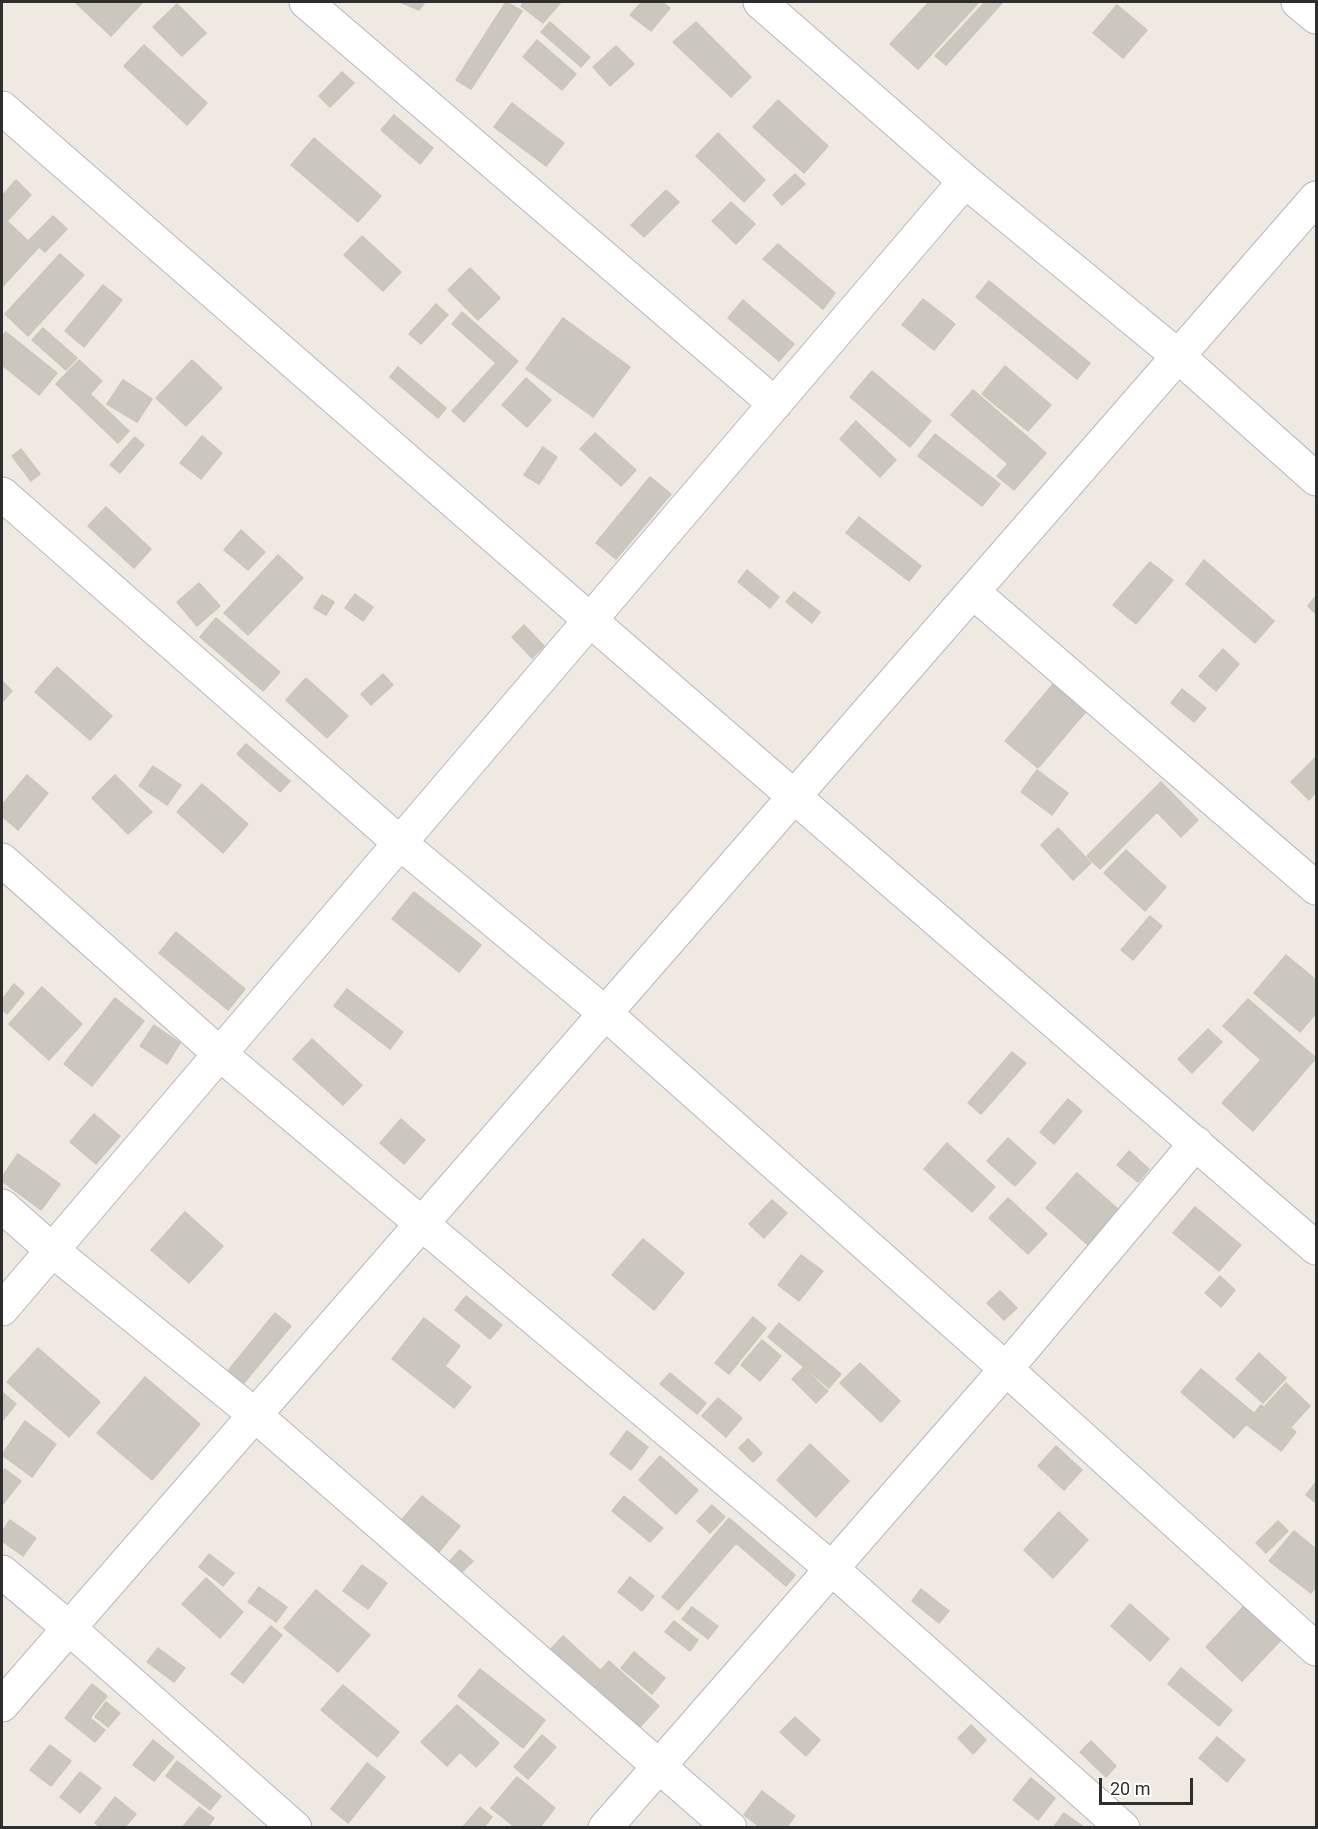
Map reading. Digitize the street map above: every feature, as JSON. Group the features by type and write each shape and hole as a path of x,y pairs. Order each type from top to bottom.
{"street":[{"path":"306,2 775,404"},
{"path":"760,2 965,181 1178,356 1317,479"},
{"path":"1298,2 1317,17"},
{"path":"2,108 1317,1248"},
{"path":"2,1309 965,181"},
{"path":"2,1705 1317,198"},
{"path":"2,494 400,843 605,1013 1317,1649"},
{"path":"973,592 1317,888"},
{"path":"2,860 220,1054 831,1568 1123,1827"},
{"path":"605,1827 1006,1369 1196,1143"},
{"path":"2,1206 52,1250 255,1415 658,1767 730,1827"},
{"path":"2,1572 295,1827"}],"building":[{"path":"75,2 143,2 111,36"},
{"path":"400,2 425,2 419,10"},
{"path":"506,2 522,11 471,89 456,80"},
{"path":"524,2 561,2 543,23 521,6"},
{"path":"642,2 662,2 670,8 651,31 630,15"},
{"path":"929,2 979,2 918,69 890,44"},
{"path":"985,2 1003,2 946,65 935,56"},
{"path":"177,4 206,33 182,56 153,27"},
{"path":"1117,5 1147,30 1123,58 1093,33"},
{"path":"550,22 590,57 581,67 541,32"},
{"path":"696,22 751,77 731,97 673,42"},
{"path":"537,40 576,74 562,90 523,57"},
{"path":"144,45 207,103 187,125 124,66"},
{"path":"616,46 634,64 610,86 593,67"},
{"path":"342,72 354,83 330,107 319,96"},
{"path":"778,100 828,146 804,173 753,127"},
{"path":"512,103 564,143 546,166 494,127"},
{"path":"394,115 433,148 420,164 381,130"},
{"path":"718,133 765,180 744,202 696,156"},
{"path":"314,138 381,196 358,222 291,165"},
{"path":"795,174 805,184 782,205 773,195"},
{"path":"16,180 31,195 7,221 28,241 53,216 67,229 45,252 39,247 2,287 2,196"},
{"path":"666,190 679,202 644,237 631,225"},
{"path":"731,202 755,224 736,244 712,221"},
{"path":"362,236 401,272 383,291 344,255"},
{"path":"778,244 835,293 823,309 763,259"},
{"path":"60,254 84,275 28,336 5,314"},
{"path":"470,268 500,298 478,320 448,290"},
{"path":"989,281 1090,363 1077,379 976,297"},
{"path":"103,285 122,300 84,347 65,331"},
{"path":"923,299 955,324 934,350 902,325"},
{"path":"743,300 794,344 779,361 728,318"},
{"path":"436,304 448,315 421,344 409,334"},
{"path":"462,312 518,361 464,422 452,411 496,363 452,324"},
{"path":"563,318 630,367 593,417 526,369"},
{"path":"43,328 77,358 66,370 32,340"},
{"path":"6,332 57,373 39,395 2,365 2,337"},
{"path":"79,360 102,381 90,394 129,431 118,443 56,384"},
{"path":"192,360 222,388 186,426 156,398"},
{"path":"1005,366 1051,405 1028,431 982,394"},
{"path":"398,367 446,408 438,418 390,377"},
{"path":"872,371 931,421 910,447 850,397"},
{"path":"526,378 551,400 527,427 502,405"},
{"path":"123,380 152,399 137,422 107,404"},
{"path":"973,390 1046,453 1014,490 997,476 1008,464 951,415"},
{"path":"856,421 896,460 880,477 840,439"},
{"path":"595,433 636,470 621,486 580,449"},
{"path":"935,434 1000,484 982,506 918,456"},
{"path":"202,436 222,453 201,479 180,463"},
{"path":"135,437 144,445 120,473 110,465"},
{"path":"543,447 557,457 539,484 524,475"},
{"path":"21,449 40,474 31,481 12,456"},
{"path":"650,477 671,494 616,559 596,543"},
{"path":"106,507 151,549 134,568 88,526"},
{"path":"859,517 921,566 909,581 846,533"},
{"path":"241,530 265,552 248,570 224,550"},
{"path":"278,555 303,578 248,635 224,613"},
{"path":"1204,560 1274,621 1255,643 1186,584"},
{"path":"1150,562 1173,580 1136,624 1113,605"},
{"path":"747,570 779,597 770,608 738,582"},
{"path":"199,583 220,606 197,626 177,602"},
{"path":"794,592 820,612 812,623 786,602"},
{"path":"355,594 373,607 363,621 345,608"},
{"path":"322,595 334,602 326,615 314,608"},
{"path":"1316,596 1316,614 1308,606"},
{"path":"216,618 280,672 263,691 200,637"},
{"path":"524,625 544,646 532,658 512,637"},
{"path":"1223,649 1239,664 1216,691 1199,676"},
{"path":"57,667 112,716 90,740 35,692"},
{"path":"383,674 393,685 371,705 361,694"},
{"path":"306,678 348,716 327,738 286,700"},
{"path":"2,681 12,691 2,702"},
{"path":"1055,682 1088,709 1038,768 1005,741"},
{"path":"1182,689 1206,708 1194,722 1171,703"},
{"path":"246,744 290,781 280,792 237,754"},
{"path":"1316,757 1316,792 1309,800 1291,782"},
{"path":"153,766 181,785 167,805 139,786"},
{"path":"1037,770 1068,793 1052,815 1021,792"},
{"path":"27,775 48,793 18,830 2,816 2,805"},
{"path":"115,775 152,812 128,834 92,798"},
{"path":"1161,782 1198,820 1181,837 1157,812 1100,869 1087,856"},
{"path":"202,784 248,824 223,853 177,812"},
{"path":"1058,828 1091,863 1073,880 1041,845"},
{"path":"1126,850 1166,887 1145,911 1104,873"},
{"path":"414,892 481,945 459,972 392,919"},
{"path":"1150,916 1162,926 1133,960 1121,950"},
{"path":"176,932 245,989 228,1010 159,953"},
{"path":"1286,955 1316,980 1316,1013 1300,1032 1254,993"},
{"path":"14,984 24,993 7,1014 2,1009 2,1000"},
{"path":"42,987 82,1024 49,1060 9,1024"},
{"path":"347,989 403,1032 390,1049 334,1006"},
{"path":"115,998 144,1021 92,1086 64,1064"},
{"path":"1248,999 1316,1058 1253,1131 1222,1103 1261,1060 1223,1026"},
{"path":"154,1025 180,1043 167,1064 140,1046"},
{"path":"1208,1029 1222,1042 1192,1073 1178,1059"},
{"path":"312,1039 362,1085 343,1105 293,1059"},
{"path":"1012,1052 1026,1063 981,1114 968,1103"},
{"path":"1068,1099 1082,1111 1054,1144 1040,1132"},
{"path":"94,1114 120,1136 96,1164 70,1142"},
{"path":"401,1119 425,1140 404,1164 380,1143"},
{"path":"1008,1138 1036,1163 1015,1186 987,1161"},
{"path":"947,1143 995,1187 972,1212 924,1169"},
{"path":"1129,1151 1149,1169 1138,1182 1117,1165"},
{"path":"18,1154 60,1184 41,1210 2,1181 2,1177"},
{"path":"1077,1173 1119,1210 1088,1245 1046,1208"},
{"path":"1008,1198 1047,1234 1028,1254 989,1218"},
{"path":"772,1200 787,1213 764,1238 749,1224"},
{"path":"1195,1207 1241,1245 1219,1271 1173,1233"},
{"path":"185,1212 223,1246 189,1283 151,1250"},
{"path":"643,1239 684,1273 654,1310 612,1275"},
{"path":"801,1255 823,1271 799,1301 778,1285"},
{"path":"1220,1276 1235,1290 1221,1307 1205,1293"},
{"path":"1000,1291 1017,1308 1004,1320 987,1303"},
{"path":"466,1296 502,1325 490,1339 455,1310"},
{"path":"275,1313 291,1326 243,1384 227,1372"},
{"path":"753,1317 766,1328 729,1374 715,1363"},
{"path":"424,1318 460,1346 445,1366 471,1387 454,1408 392,1359"},
{"path":"779,1323 841,1374 829,1388 768,1337"},
{"path":"762,1340 781,1356 760,1381 741,1365"},
{"path":"38,1348 100,1402 69,1437 7,1382"},
{"path":"1259,1353 1286,1378 1263,1403 1236,1379"},
{"path":"860,1363 900,1401 881,1422 840,1383"},
{"path":"803,1368 828,1391 816,1403 792,1379"},
{"path":"1201,1369 1255,1414 1234,1438 1181,1392"},
{"path":"670,1373 706,1403 697,1414 660,1384"},
{"path":"145,1377 200,1424 152,1480 97,1433"},
{"path":"1286,1383 1310,1406 1289,1429 1265,1406"},
{"path":"2,1392 16,1404 2,1421"},
{"path":"718,1398 742,1418 726,1437 702,1416"},
{"path":"1261,1405 1296,1432 1281,1451 1246,1424"},
{"path":"25,1421 56,1444 32,1477 2,1455"},
{"path":"627,1431 648,1447 631,1470 610,1454"},
{"path":"748,1439 762,1453 753,1462 739,1448"},
{"path":"810,1444 849,1481 816,1517 777,1480"},
{"path":"1056,1446 1082,1470 1064,1490 1038,1466"},
{"path":"660,1456 698,1490 676,1514 639,1480"},
{"path":"5,1469 21,1481 2,1505 2,1474"},
{"path":"1316,1482 1316,1503 1306,1495"},
{"path":"422,1496 460,1526 438,1553 400,1522"},
{"path":"624,1496 663,1528 650,1542 612,1511"},
{"path":"712,1505 725,1517 710,1533 697,1521"},
{"path":"1059,1512 1088,1540 1053,1578 1024,1550"},
{"path":"729,1518 795,1575 786,1586 736,1543 678,1610 662,1597"},
{"path":"10,1520 36,1538 23,1556 2,1541 2,1532"},
{"path":"1278,1521 1288,1531 1266,1553 1256,1543"},
{"path":"1294,1531 1316,1549 1316,1587 1311,1593 1269,1561"},
{"path":"460,1550 473,1561 461,1573 449,1562"},
{"path":"209,1554 234,1573 223,1586 199,1567"},
{"path":"362,1565 387,1583 368,1609 343,1591"},
{"path":"630,1577 654,1596 642,1611 618,1592"},
{"path":"206,1578 243,1612 220,1638 182,1604"},
{"path":"259,1587 287,1607 276,1622 248,1602"},
{"path":"921,1589 949,1611 939,1623 912,1601"},
{"path":"316,1590 370,1635 338,1672 284,1628"},
{"path":"1130,1604 1169,1639 1150,1661 1111,1626"},
{"path":"1244,1606 1281,1640 1242,1681 1206,1647"},
{"path":"692,1607 718,1626 708,1639 682,1619"},
{"path":"674,1621 698,1640 690,1651 665,1632"},
{"path":"271,1626 282,1635 243,1683 231,1674"},
{"path":"563,1636 600,1670 587,1685 549,1651"},
{"path":"158,1648 185,1668 174,1682 147,1662"},
{"path":"634,1652 665,1678 652,1694 621,1668"},
{"path":"609,1661 659,1706 640,1727 590,1682"},
{"path":"1181,1668 1232,1710 1219,1726 1168,1684"},
{"path":"480,1669 545,1720 523,1748 458,1696"},
{"path":"92,1684 107,1696 90,1718 105,1730 95,1742 65,1718"},
{"path":"343,1685 399,1732 377,1757 321,1710"},
{"path":"106,1702 120,1713 108,1727 95,1717"},
{"path":"457,1705 499,1743 476,1767 460,1752 447,1766 421,1742"},
{"path":"795,1717 820,1740 806,1756 780,1732"},
{"path":"971,1725 986,1740 973,1754 958,1738"},
{"path":"542,1735 556,1747 528,1779 514,1767"},
{"path":"1217,1737 1245,1760 1227,1782 1199,1758"},
{"path":"153,1740 174,1757 154,1781 133,1765"},
{"path":"1091,1741 1116,1766 1106,1777 1080,1752"},
{"path":"50,1745 71,1761 51,1786 30,1770"},
{"path":"177,1761 221,1796 210,1810 166,1776"},
{"path":"367,1763 385,1777 348,1823 331,1809"},
{"path":"80,1772 101,1788 80,1813 60,1797"},
{"path":"517,1777 555,1808 539,1828 516,1828 491,1808"},
{"path":"1031,1778 1055,1798 1038,1820 1013,1800"},
{"path":"762,1791 795,1816 786,1828 761,1828 744,1815"},
{"path":"115,1797 136,1814 124,1828 101,1828 95,1823"},
{"path":"199,1807 214,1818 207,1828 182,1828"},
{"path":"480,1807 492,1817 483,1828 462,1828"},
{"path":"1064,1813 1085,1828 1053,1828"}]}
